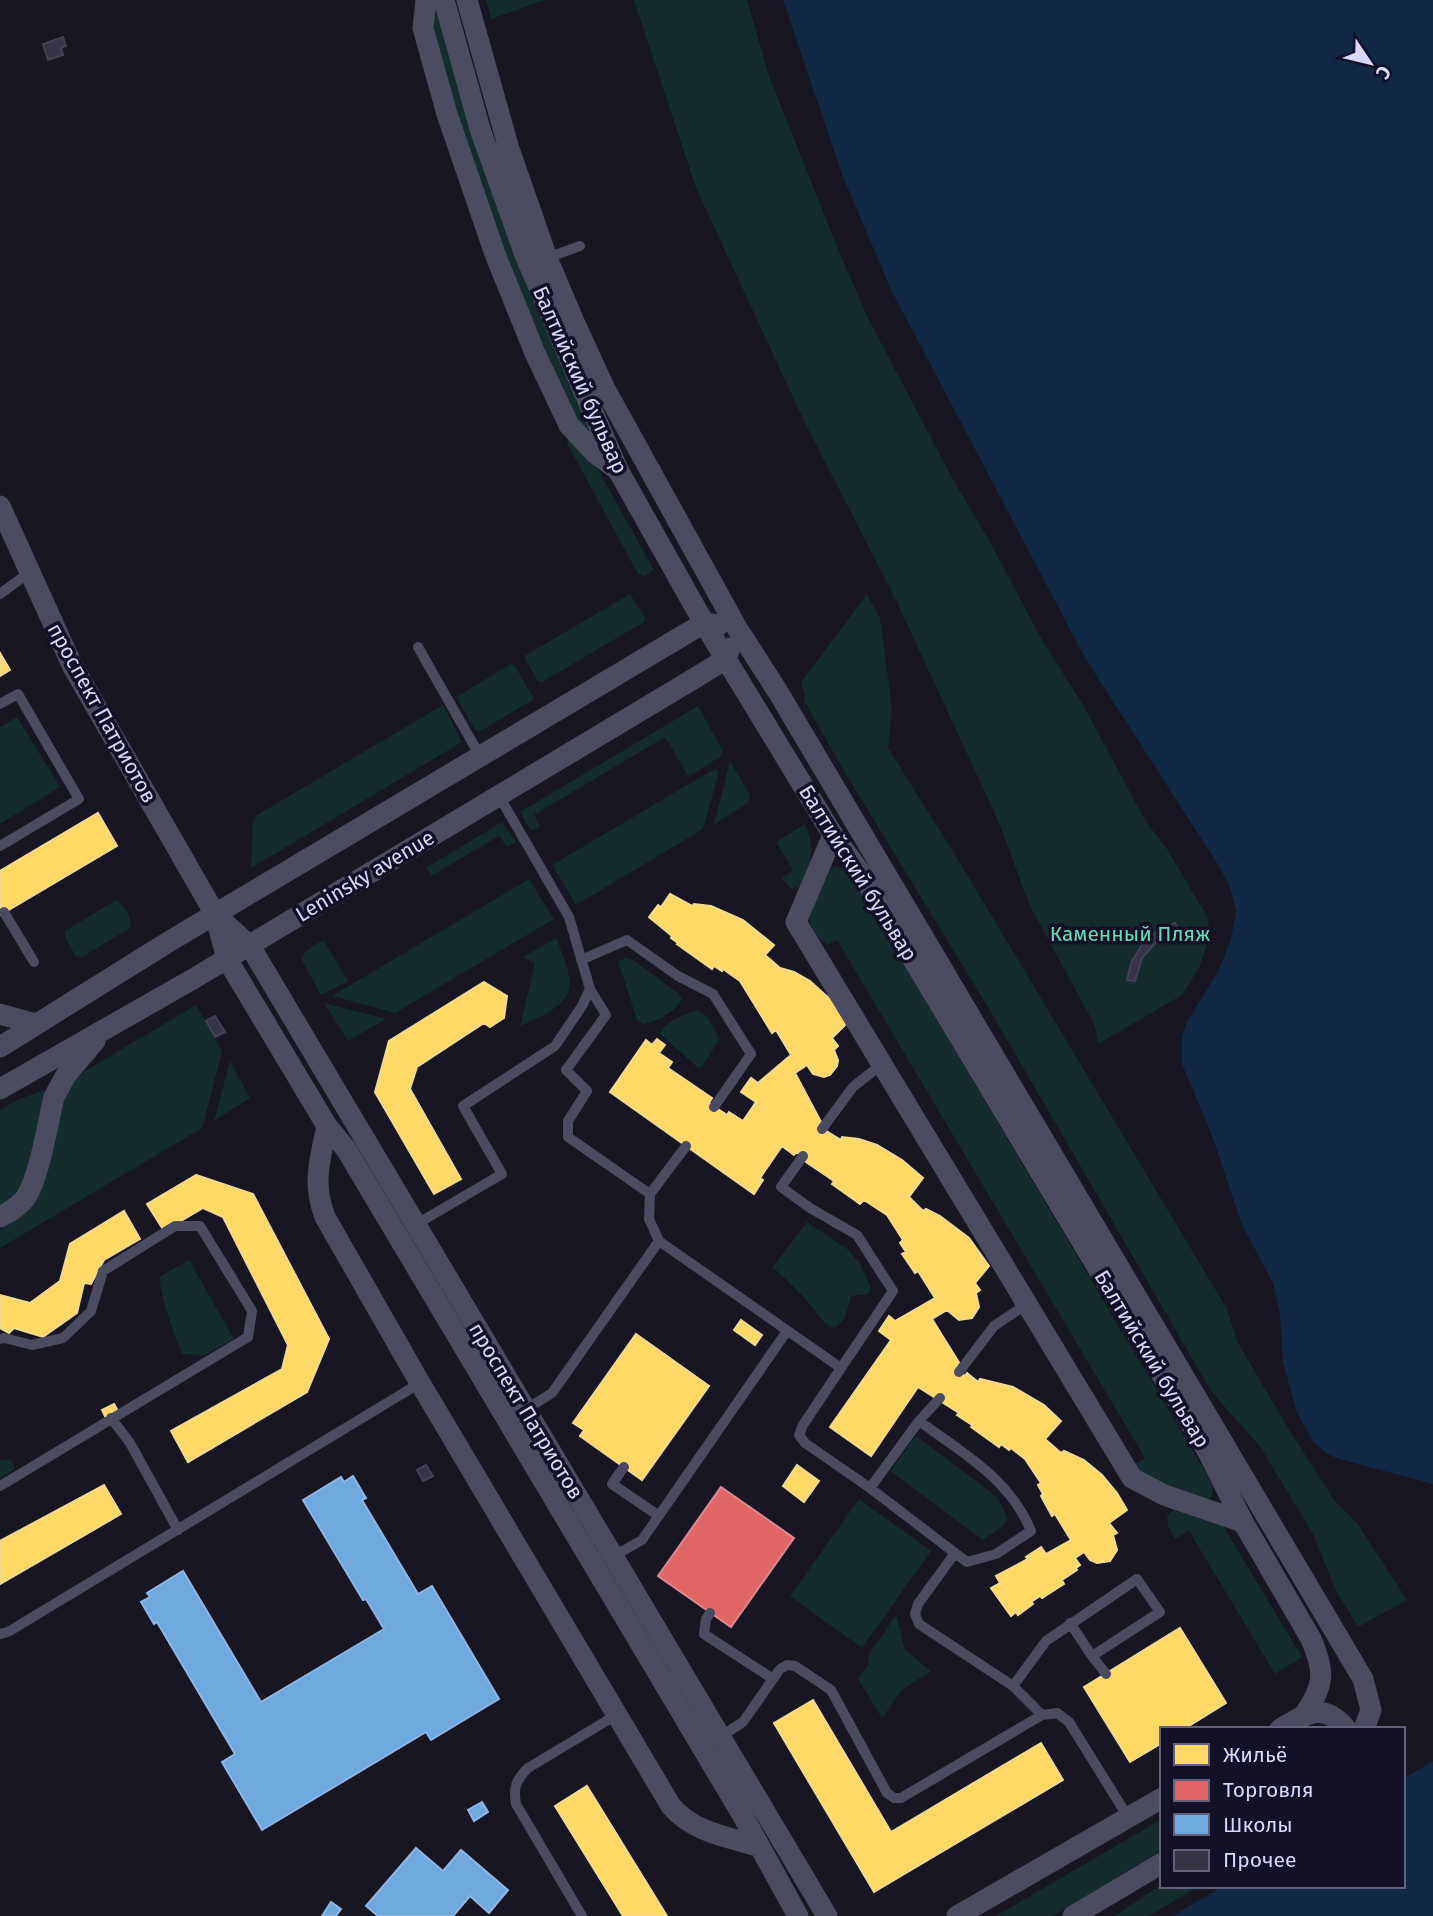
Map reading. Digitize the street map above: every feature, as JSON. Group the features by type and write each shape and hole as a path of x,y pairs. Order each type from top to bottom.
{"street":[{"path":"426,0 422,28 468,177 505,279 569,425 595,453 618,470"},
{"name":"Балтийский бульвар","path":"444,0 480,129 525,255 618,470 704,623 833,835 870,888 1201,1440 1243,1522 1311,1639 1320,1660 1322,1677 1316,1698 1304,1715"},
{"name":"Балтийский бульвар","path":"467,0 505,138 547,258 604,387 737,628 778,692 1363,1679 1368,1694 1367,1719"},
{"name":"проспект Патриотов","path":"0,506 72,665 215,914 227,959 327,1126 346,1149 743,1816 798,1916"},
{"path":"704,623 737,628 726,659"},
{"name":"Leninsky avenue","path":"0,1047 215,914 704,623"},
{"name":"Leninsky avenue","path":"0,1089 250,946 726,659"},
{"path":"833,835 796,922 1132,1478 1164,1495 1243,1522"},
{"name":"проспект Патриотов","path":"215,914 250,946 827,1916"},
{"path":"0,1014 36,1024"},
{"path":"0,1217 25,1198 33,1182 59,1086 103,1032"},
{"path":"327,1126 317,1179 318,1199 325,1217 420,1383 671,1806 681,1818 694,1826 758,1846"},
{"path":"1283,1727 1304,1715 1322,1711 1339,1720 1344,1727"},
{"path":"957,1916 1160,1799"},
{"path":"1073,1916 1160,1864"}],"lane":[{"path":"547,258 580,246"},
{"path":"0,594 30,572"},
{"path":"418,647 480,756"},
{"path":"0,704 18,694 79,799 0,846"},
{"path":"499,796 569,916 590,989 607,1016 566,1070 587,1091 568,1121 568,1137 650,1194"},
{"path":"4,912 33,962"},
{"path":"581,960 627,940 678,976 713,994 751,1054 714,1107"},
{"path":"415,1225 502,1174 463,1106 555,1046 590,989"},
{"path":"822,1129 853,1087 882,1064"},
{"path":"686,1146 650,1194 649,1219 659,1241 841,1368"},
{"path":"803,1156 781,1186 810,1208 857,1235 893,1291 799,1435 805,1443 870,1488 967,1562 996,1553 1031,1531 1022,1510 991,1474 919,1421"},
{"path":"0,1339 32,1345 63,1338 91,1311 103,1271 175,1226 200,1226 251,1311 248,1337 0,1486"},
{"path":"525,1410 552,1393 659,1241"},
{"path":"958,1372 994,1326 1027,1304"},
{"path":"612,1558 642,1540 787,1331"},
{"path":"0,1634 6,1633 420,1383"},
{"path":"870,1488 919,1421 940,1398"},
{"path":"111,1418 130,1443 178,1530"},
{"path":"624,1467 612,1484 659,1516"},
{"path":"955,1553 918,1604 915,1614 919,1624 1013,1686 1042,1715"},
{"path":"1013,1686 1046,1641 1137,1579 1160,1612 1092,1656"},
{"path":"710,1612 704,1634 773,1679"},
{"path":"1070,1623 1106,1674"},
{"path":"720,1737 743,1722 780,1669 787,1665 795,1666 831,1690 887,1793 894,1798 901,1798 1042,1715 1057,1713 1069,1722 1128,1818"},
{"path":"582,1916 516,1804 514,1790 517,1778 528,1768 618,1714"}],"green space":[{"path":"486,0 545,0 491,19"},
{"name":"Каменный Пляж","path":"634,0 747,0 769,76 867,316 951,476 1042,640 1083,705 1145,820 1167,849 1208,918 1210,936 1199,968 1182,995 1098,1044 1095,1026 1029,904 1000,825 895,598 804,421 696,188"},
{"path":"435,7 511,247 591,432 581,425 536,329 497,231 462,130 432,26"},
{"path":"568,439 597,468 654,570 644,576 638,574 567,443"},
{"path":"630,594 645,618 644,622 542,682 538,681 525,659 526,655"},
{"path":"867,594 880,618 892,708 888,748 957,858 1227,1309 1237,1341 1288,1428 1335,1501 1357,1523 1407,1600 1358,1627 1335,1589 1313,1534 1261,1448 1211,1391 988,1007 804,701 801,682"},
{"path":"511,664 515,666 534,699 479,732 456,697"},
{"path":"443,705 462,742 251,868 253,822 257,815"},
{"path":"698,706 723,751 721,756 689,777 665,737 534,815 540,826 531,831 520,812"},
{"path":"17,717 60,787 0,824 0,727"},
{"path":"730,761 750,795 748,803 714,824"},
{"path":"716,768 719,772 703,829 576,905 552,865"},
{"path":"502,822 516,842 507,847 499,836 431,876 426,868"},
{"path":"805,824 811,849 810,863 801,887 791,888 781,878 793,870 776,842"},
{"path":"837,866 852,878 1209,1478 1213,1491 1206,1501 1197,1500 1145,1475 1135,1464 1145,1458 837,940 827,945 817,936 810,918 812,908 832,868"},
{"path":"529,879 554,919 395,1013 332,996"},
{"path":"116,900 127,912 130,928 82,957 76,956 65,938 65,931"},
{"path":"556,938 568,972 568,994 552,1010 520,1026 535,963 523,957"},
{"path":"323,940 348,981 321,995 301,959 306,951"},
{"path":"626,958 633,960 678,993 682,999 676,1008 649,1023 644,1024 637,1020 618,961"},
{"path":"324,1003 386,1019 348,1041"},
{"path":"196,1005 222,1052 202,1128 0,1248 0,1230 29,1210 62,1104 74,1080"},
{"path":"697,1010 707,1017 720,1039 702,1066 697,1067 660,1034 671,1022"},
{"path":"230,1061 250,1098 214,1121"},
{"path":"44,1090 45,1097 20,1190 0,1208 0,1110"},
{"path":"807,1222 847,1249 860,1263 871,1288 868,1294 851,1296 845,1318 835,1328 823,1321 805,1298 773,1267"},
{"path":"189,1260 234,1339 205,1355 182,1354 168,1316 159,1277"},
{"path":"916,1436 997,1497 1008,1518 1003,1526 983,1540 890,1471"},
{"path":"11,1459 15,1469 0,1478 0,1460"},
{"path":"859,1499 931,1551 862,1648 790,1596"},
{"path":"1184,1509 1222,1524 1302,1657 1275,1674 1189,1531 1175,1539 1168,1526 1167,1517 1173,1510"},
{"path":"896,1615 905,1650 931,1671 902,1690 882,1718 858,1679 869,1663 868,1656"},
{"path":"1160,1820 1160,1851 1053,1916 996,1916"},
{"path":"1160,1885 1160,1888 1196,1888 1149,1916 1115,1916"}],"water":[{"path":"783,0 1433,0 1433,1484 1336,1458 1313,1441 1297,1413 1283,1362 1280,1314 1273,1283 1242,1225 1213,1138 1182,1064 1182,1036 1187,1022 1224,959 1236,911 1222,871 1085,658 892,292 842,175"},
{"path":"1433,1761 1433,1916 1173,1916 1220,1888 1405,1888 1405,1778"}],"pier":[{"path":"779,0 783,0 842,175 892,292 1085,658 1229,884 1236,911 1231,939 1217,973 1187,1022 1184,1021 1214,971 1227,938 1232,911 1226,885 1082,659 889,293 839,176"}],"building: Жильё":[{"path":"0,653 10,670 0,676"},
{"path":"98,813 117,846 0,915 0,871"},
{"path":"670,894 692,906 711,906 743,920 774,945 765,955 780,968 810,981 833,1002 847,1023 832,1038 838,1046 834,1050 837,1066 830,1075 824,1077 813,1074 807,1065 795,1073 821,1122 818,1126 841,1140 842,1137 859,1139 877,1145 902,1160 923,1178 909,1197 923,1211 926,1209 940,1216 969,1238 989,1266 975,1283 980,1290 976,1293 979,1307 972,1318 959,1320 947,1310 932,1319 960,1364 955,1369 965,1376 967,1373 978,1382 980,1379 1013,1387 1044,1405 1061,1421 1045,1439 1061,1453 1064,1451 1084,1460 1102,1475 1127,1510 1109,1523 1117,1533 1113,1535 1117,1550 1110,1561 1097,1563 1090,1560 1084,1552 1075,1558 1080,1565 1062,1580 1064,1584 1031,1602 1033,1604 1018,1615 1016,1612 1011,1616 991,1588 1000,1583 996,1576 1028,1559 1026,1557 1041,1547 1046,1554 1071,1540 1055,1514 1052,1516 1041,1496 1043,1494 1038,1485 1041,1483 1025,1459 1011,1448 1009,1450 1001,1444 999,1447 971,1427 972,1425 957,1415 959,1413 918,1387 871,1456 830,1427 891,1340 879,1331 889,1316 895,1321 935,1298 918,1271 915,1273 902,1254 906,1252 900,1243 903,1240 887,1215 864,1200 860,1204 832,1184 834,1181 803,1160 805,1157 797,1152 794,1155 782,1146 760,1178 763,1180 754,1194 610,1092 646,1040 652,1045 657,1039 665,1045 659,1053 672,1062 668,1068 712,1098 709,1103 727,1115 729,1112 743,1121 756,1102 741,1092 751,1078 758,1083 791,1055 776,1030 772,1033 740,981 723,969 722,971 714,966 712,969 677,944 672,936 649,917 658,905 661,907"},
{"path":"484,982 507,996 504,1018 490,1027 484,1023 417,1067 410,1089 461,1179 434,1194 375,1092 389,1041"},
{"path":"196,1175 253,1194 329,1339 307,1392 188,1462 171,1431 282,1369 288,1345 223,1217 203,1208 164,1231 147,1204"},
{"path":"124,1211 140,1239 104,1260 91,1284 84,1283 77,1313 43,1337 14,1328 9,1333 0,1328 0,1295 30,1303 60,1281 70,1244"},
{"path":"741,1320 762,1335 755,1345 734,1330"},
{"path":"636,1334 709,1386 642,1480 580,1436 584,1430 573,1423"},
{"path":"114,1404 118,1411 106,1418 102,1410"},
{"path":"797,1465 819,1481 804,1502 783,1486"},
{"path":"104,1485 121,1514 0,1584 0,1541"},
{"path":"1180,1628 1226,1703 1187,1727 1160,1727 1160,1744 1130,1762 1084,1687"},
{"path":"813,1700 891,1832 1041,1743 1063,1780 874,1892 774,1723"},
{"path":"587,1786 667,1916 623,1916 555,1806"}],"building: Торговля":[{"path":"721,1487 794,1538 731,1627 658,1576"}],"building: Школы":[{"path":"353,1476 366,1498 362,1500 418,1594 432,1586 499,1699 431,1740 426,1732 262,1830 222,1762 235,1754 157,1622 154,1624 141,1602 150,1597 147,1593 183,1571 261,1702 384,1629 366,1599 363,1600 303,1500 341,1477 344,1482"},
{"path":"482,1802 488,1812 474,1821 468,1810"},
{"path":"416,1848 443,1871 461,1850 508,1890 489,1913 470,1896 453,1916 378,1916 366,1906"},
{"path":"331,1902 341,1909 336,1916 322,1916"}],"building: Прочее":[{"path":"63,37 66,46 61,48 63,55 48,60 43,44"},
{"path":"1175,923 1178,930 1156,942 1142,958 1135,981 1127,980 1132,961 1142,945 1158,930"},
{"path":"215,1016 225,1032 215,1037 206,1021"},
{"path":"426,1465 433,1476 423,1481 417,1470"}]}
